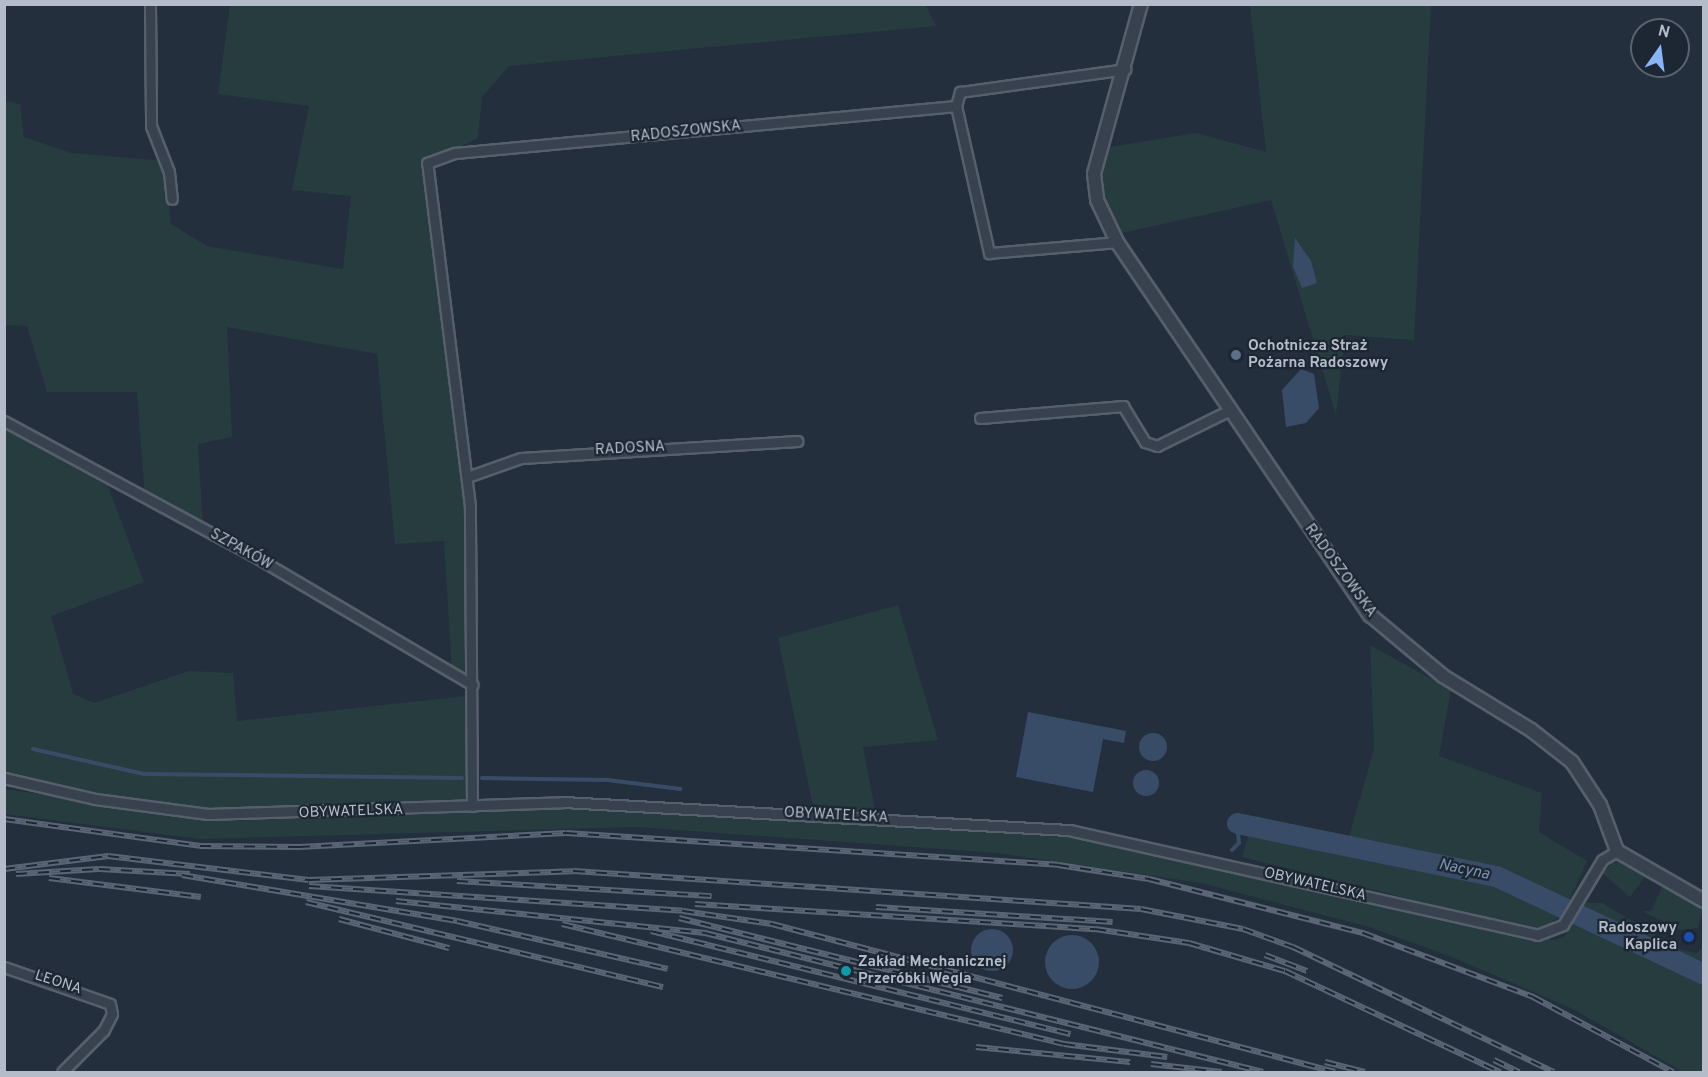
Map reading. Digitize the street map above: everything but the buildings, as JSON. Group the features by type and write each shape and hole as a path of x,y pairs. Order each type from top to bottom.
{"street":[{"path":"150,4 151,126 169,172 172,199"},
{"name":"RADOSZOWSKA","path":"1141,4 1125,69 1094,174 1097,200 1117,242 1370,615 1443,676 1531,730 1572,762 1600,805 1617,851"},
{"path":"1117,242 989,253 956,106 960,92 1125,69"},
{"name":"RADOSZOWSKA","path":"467,477 427,163 455,153 956,106"},
{"path":"980,418 1123,406 1145,442 1157,446 1230,410"},
{"name":"SZPAKÓW","path":"4,421 252,555 474,685"},
{"name":"RADOSNA","path":"467,477 521,458 796,441"},
{"path":"467,477 474,685 472,806"},
{"name":"OBYWATELSKA","path":"4,778 95,799 208,814 576,802 1070,830 1520,933 1551,933 1568,919 1602,860 1617,851"},
{"path":"1617,851 1704,901"},
{"name":"LEONA","path":"4,967 110,1004 112,1014 104,1030 62,1072"}],"green space":[{"path":"925,4 936,26 509,66 482,97 478,138 427,163 467,477 473,685 452,672 444,541 395,544 377,354 227,327 232,437 198,444 203,529 145,498 137,392 47,392 27,326 5,325 5,101 20,104 24,137 71,153 165,161 171,224 207,246 343,269 351,196 292,190 309,106 218,94 230,5"},
{"path":"1250,5 1431,5 1414,340 1345,335 1336,415 1271,200 1113,235 1097,200 1098,149 1196,133 1266,152"},
{"path":"4,429 108,486 144,582 51,616 73,694 94,703 189,671 233,673 237,721 466,696 472,806 208,814 95,799 5,778"},
{"path":"898,605 938,740 863,747 877,820 815,816 778,638"},
{"path":"1370,645 1451,690 1439,756 1542,793 1539,832 1587,861 1567,906 1496,874 1347,844 1374,749"},
{"path":"5,789 230,821 583,806 1068,836 1438,920 1554,940 1564,937 1578,919 1680,962 1703,980 1703,1072 1683,1072 1573,1009 1452,957 1369,927 1201,883 997,853 636,827 200,839 5,814"},
{"path":"1250,830 1407,869 1492,880 1562,913 1543,932 1242,857"},
{"path":"1623,862 1652,879 1644,878 1630,897 1602,873 1612,863"},
{"path":"1663,885 1703,908 1698,928 1681,930 1642,911 1651,911"},
{"path":"1582,903 1602,903 1682,950 1697,953 1703,946 1703,970 1578,911"}],"water":[{"path":"1295,238 1311,261 1317,283 1302,288 1293,267"},
{"path":"1301,369 1314,374 1319,408 1306,423 1286,427 1282,390"},
{"path":"1028,712 1126,731 1124,743 1103,739 1093,792 1016,777"},
{"path":"1153,733 1163,737 1167,747 1163,757 1153,761 1143,757 1139,747 1143,737"},
{"path":"1146,770 1155,774 1159,783 1155,792 1146,796 1137,792 1133,783 1137,774"},
{"path":"992,929 1007,935 1013,950 1007,965 992,971 977,965 971,950 977,935"},
{"path":"1072,935 1082,937 1091,943 1097,952 1099,962 1097,972 1091,981 1082,987 1072,989 1062,987 1053,981 1047,972 1045,962 1047,952 1053,943 1062,937"}],"waterway":[{"path":"33,749 144,774 462,778"},
{"path":"482,778 608,780 680,789"},
{"name":"Nacyna","path":"1232,850 1239,843 1237,823"},
{"name":"Nacyna","path":"1237,823 1496,876 1704,974"}],"railway":[{"path":"4,819 200,846 299,847 566,833 1058,865 1149,879 1363,933 1533,997 1673,1072"},
{"path":"4,869 108,856 309,880 574,871 1141,909 1243,929 1293,947 1554,1072"},
{"path":"16,874 99,869 190,874"},
{"path":"182,875 457,921 668,969"},
{"path":"49,878 201,897"},
{"path":"457,881 712,896"},
{"path":"309,886 683,911 772,924 1335,1072"},
{"path":"396,901 705,933 1263,1072"},
{"path":"306,902 663,987"},
{"path":"695,904 1095,929 1189,943 1285,971 1500,1072"},
{"path":"876,907 1113,922"},
{"path":"679,918 1002,998"},
{"path":"339,919 449,948"},
{"path":"562,924 1064,1044 1167,1057"},
{"path":"651,931 1071,1034"},
{"path":"1265,955 1307,971"},
{"path":"976,1047 1130,1062"},
{"path":"1494,1060 1519,1072"},
{"path":"1325,1062 1365,1072"},
{"path":"1151,1064 1222,1072"}],"place":[{"name":"Ochotnicza Straż Pożarna Radoszowy","path":"1236,355"},
{"name":"Radoszowy Kaplica","path":"1689,937"},
{"name":"Zakład Mechanicznej Przeróbki Wegla","path":"846,971"}]}
